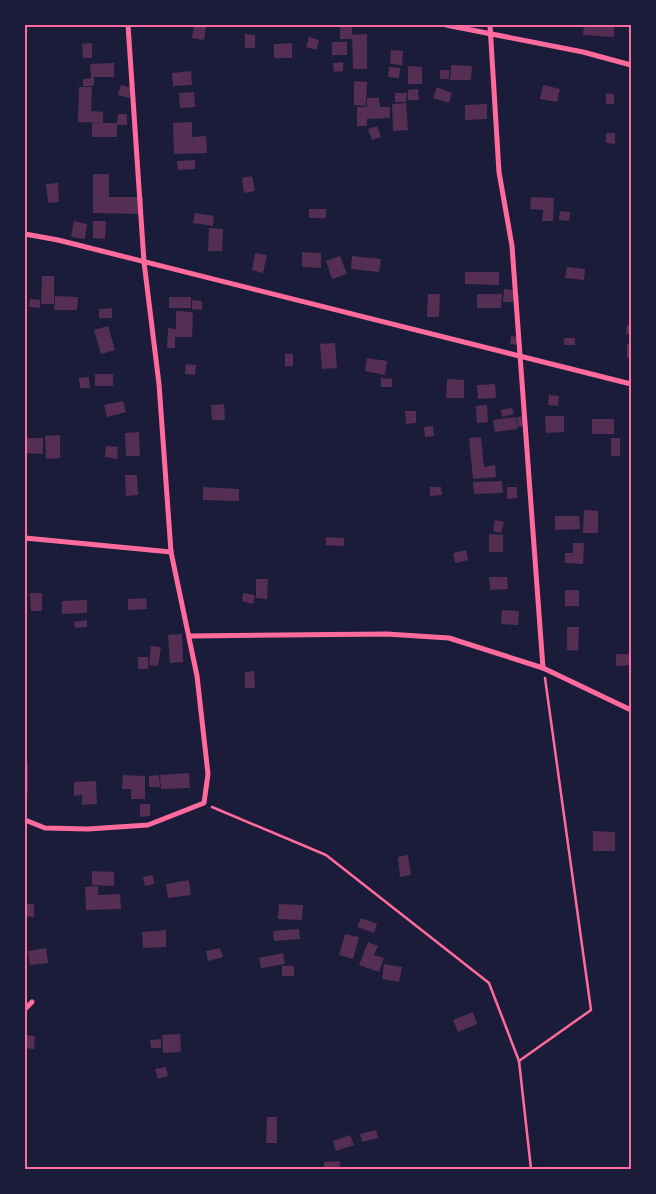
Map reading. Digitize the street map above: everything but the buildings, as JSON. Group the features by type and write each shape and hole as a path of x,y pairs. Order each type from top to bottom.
{"street":[{"path":"25,820 45,828 88,829 148,825 204,803 208,774 190,636 171,552 159,384 144,262 128,25"},
{"path":"446,25 583,52 631,65"},
{"path":"490,25 499,172 512,246 543,668"},
{"path":"25,234 58,240 631,384"},
{"path":"25,538 171,552"},
{"path":"190,636 387,634 449,638 543,668 631,710"},
{"path":"25,1009 32,1002"}],"path":[{"path":"519,1061 591,1010 543,668"},
{"path":"204,803 326,855 489,983 519,1061 531,1169"}]}
